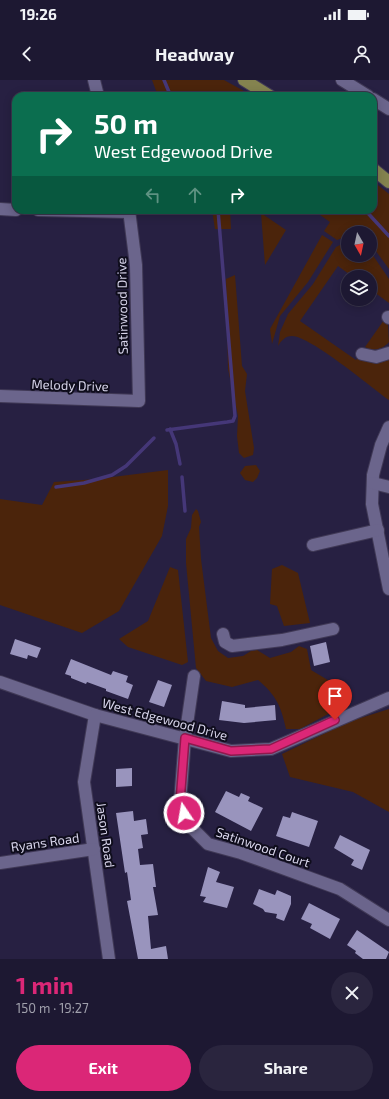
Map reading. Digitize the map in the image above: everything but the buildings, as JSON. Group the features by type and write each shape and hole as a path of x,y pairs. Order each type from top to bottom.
{"main road":[{"path":"244,80 264,92"},
{"path":"377,173 389,182"}],"street":[{"path":"94,80 97,92"},
{"path":"342,80 362,92"},
{"path":"377,102 389,109"},
{"path":"0,209 12,210"},
{"name":"Satinwood Drive","path":"130,214 136,265 139,401"},
{"path":"362,354 376,357 389,353"},
{"name":"Melody Drive","path":"0,396 139,401"},
{"path":"389,427 381,445 373,483 372,504 375,516 384,531 389,589"},
{"path":"373,483 389,487"},
{"path":"313,545 384,531"},
{"path":"223,634 225,642 228,645 249,638 282,640 333,628"},
{"path":"185,738 194,676"},
{"name":"West Edgewood Drive","path":"0,682 95,715 231,751 271,749 389,698"},
{"name":"Jason Road","path":"95,715 84,782 109,959"},
{"name":"Satinwood Court","path":"185,738 180,802 189,825 208,844 241,853 340,889 389,920"},
{"name":"Ryans Road","path":"0,863 94,849"}],"shaded area":[{"path":"152,80 224,80 246,92 156,92"},
{"path":"377,184 389,194 389,269 377,253 377,226 341,226 341,239 337,240 324,231 330,222 319,214 377,214"},
{"path":"213,214 230,214 231,229 215,229"},
{"path":"261,214 286,230 265,265"},
{"path":"322,235 333,242 308,282 280,316 272,344 270,329"},
{"path":"341,244 341,262 377,261 389,279 389,303 377,294 377,270 343,270 338,266 300,321 356,360 359,356 389,359 389,400 326,353 301,338 292,336 287,337 278,346 280,332 288,314 313,284 336,247"},
{"path":"235,275 242,366 247,374 245,391 254,448 253,455 244,458 239,453 237,436 238,416 228,369 226,279"},
{"path":"384,320 388,325 389,342 378,349 368,349 365,347"},
{"path":"256,465 260,471 257,478 253,482 245,480 240,473 245,466"},
{"path":"168,470 168,506 162,536 119,611 82,633 0,605 0,499 42,505 54,482 97,479"},
{"path":"196,509 201,522 199,527 201,559 211,638 218,651 228,658 243,656 251,651 257,650 270,658 291,652 299,646 307,649 311,670 348,692 347,704 300,729 286,729 280,707 269,691 258,680 232,687 206,681 196,668 186,563 186,539 191,528 192,515"},
{"path":"282,565 298,573 310,623 284,626 277,606 270,604 272,569"},
{"path":"170,567 178,570 188,662 182,665 128,647 119,639 148,621"},
{"path":"389,709 389,812 353,792 290,777 282,754 348,722"}],"waterway":[{"path":"164,80 169,92"},
{"path":"167,430 233,421 235,416 218,214"},
{"path":"369,214 389,236"},
{"path":"170,429 176,444 180,464"},
{"path":"56,487 84,483 112,475 126,466 154,438"},
{"path":"182,477 185,511"}],"route":[{"path":"184,813 180,802 185,738 231,751 271,749 335,720"}]}
